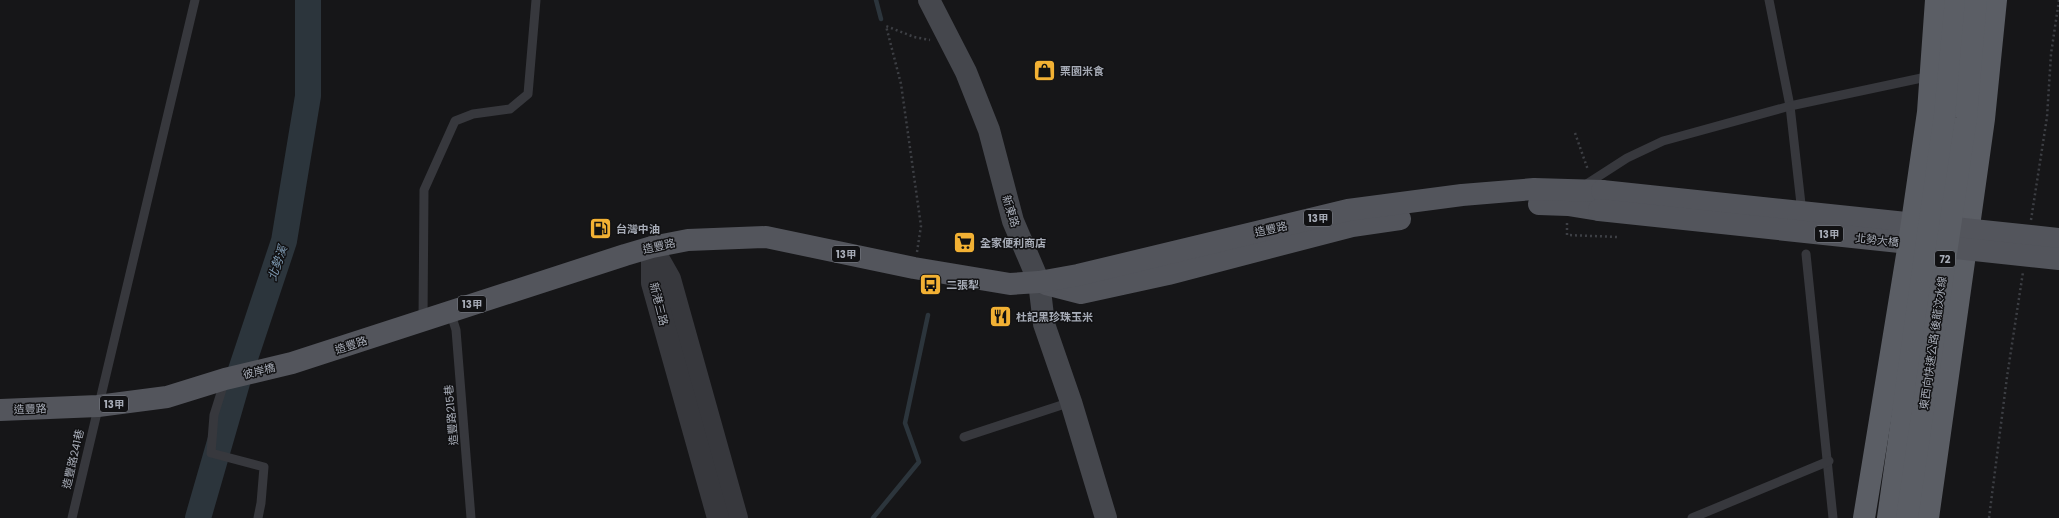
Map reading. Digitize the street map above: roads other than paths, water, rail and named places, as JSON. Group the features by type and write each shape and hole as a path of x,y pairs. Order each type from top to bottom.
{"highway":[{"path":"1864,518 1928,112 1936,0"},
{"name":"東西向快速公路 後龍汶水線","path":"1888,518 1945,114 1956,0"},
{"name":"東西向快速公路 後龍汶水線","path":"1907,518 1966,118 1976,0"},
{"path":"1928,518 1984,119 1996,0"}],"main road":[{"name":"新東路","path":"929,0 953,44 966,72 989,130 1013,221 1039,282 1044,324 1071,402 1106,518"},
{"name":"造豐路","path":"292,363 652,247 688,240 766,238 914,268 1010,284 1039,282 1082,293 1168,274 1352,226 1464,209 1536,204 1588,195"},
{"name":"北勢大橋","path":"1588,195 1967,239 2059,239"},
{"name":"北勢大橋","path":"1967,239 2059,259"},
{"name":"彼岸橋","path":"225,379 292,363"},
{"name":"造豐路","path":"0,410 98,406 167,396 225,379"}],"street":[{"name":"新港三路","path":"652,247 652,283 718,518"},
{"name":"新港三路","path":"652,247 670,279 737,518"}],"lane":[{"name":"造豐路241巷","path":"72,518 195,0"},
{"path":"423,322 424,190 455,121 473,114 510,110 528,94 536,0"},
{"path":"1769,0 1790,106 1801,204"},
{"path":"1588,195 1627,158 1663,141 1790,106 1958,70"},
{"path":"1806,254 1829,461 1833,518"},
{"name":"造豐路215巷","path":"450,311 456,330 472,518"},
{"path":"225,379 214,415 211,453 264,467 261,503 258,518"},
{"path":"964,437 1071,402"},
{"path":"1692,518 1829,461"}],"waterway":[{"name":"北勢溪","path":"198,518 239,376 284,241 308,96 308,0"},
{"path":"876,0 881,19"},
{"path":"873,518 919,462 905,423 928,315"}],"place":[{"name":"栗園米食","path":"1045,71"},
{"name":"台灣中油","path":"600,229"},
{"name":"全家便利商店","path":"964,243"},
{"name":"二張犁","path":"931,285"},
{"name":"杜記黑珍珠玉米","path":"1000,317"}]}
